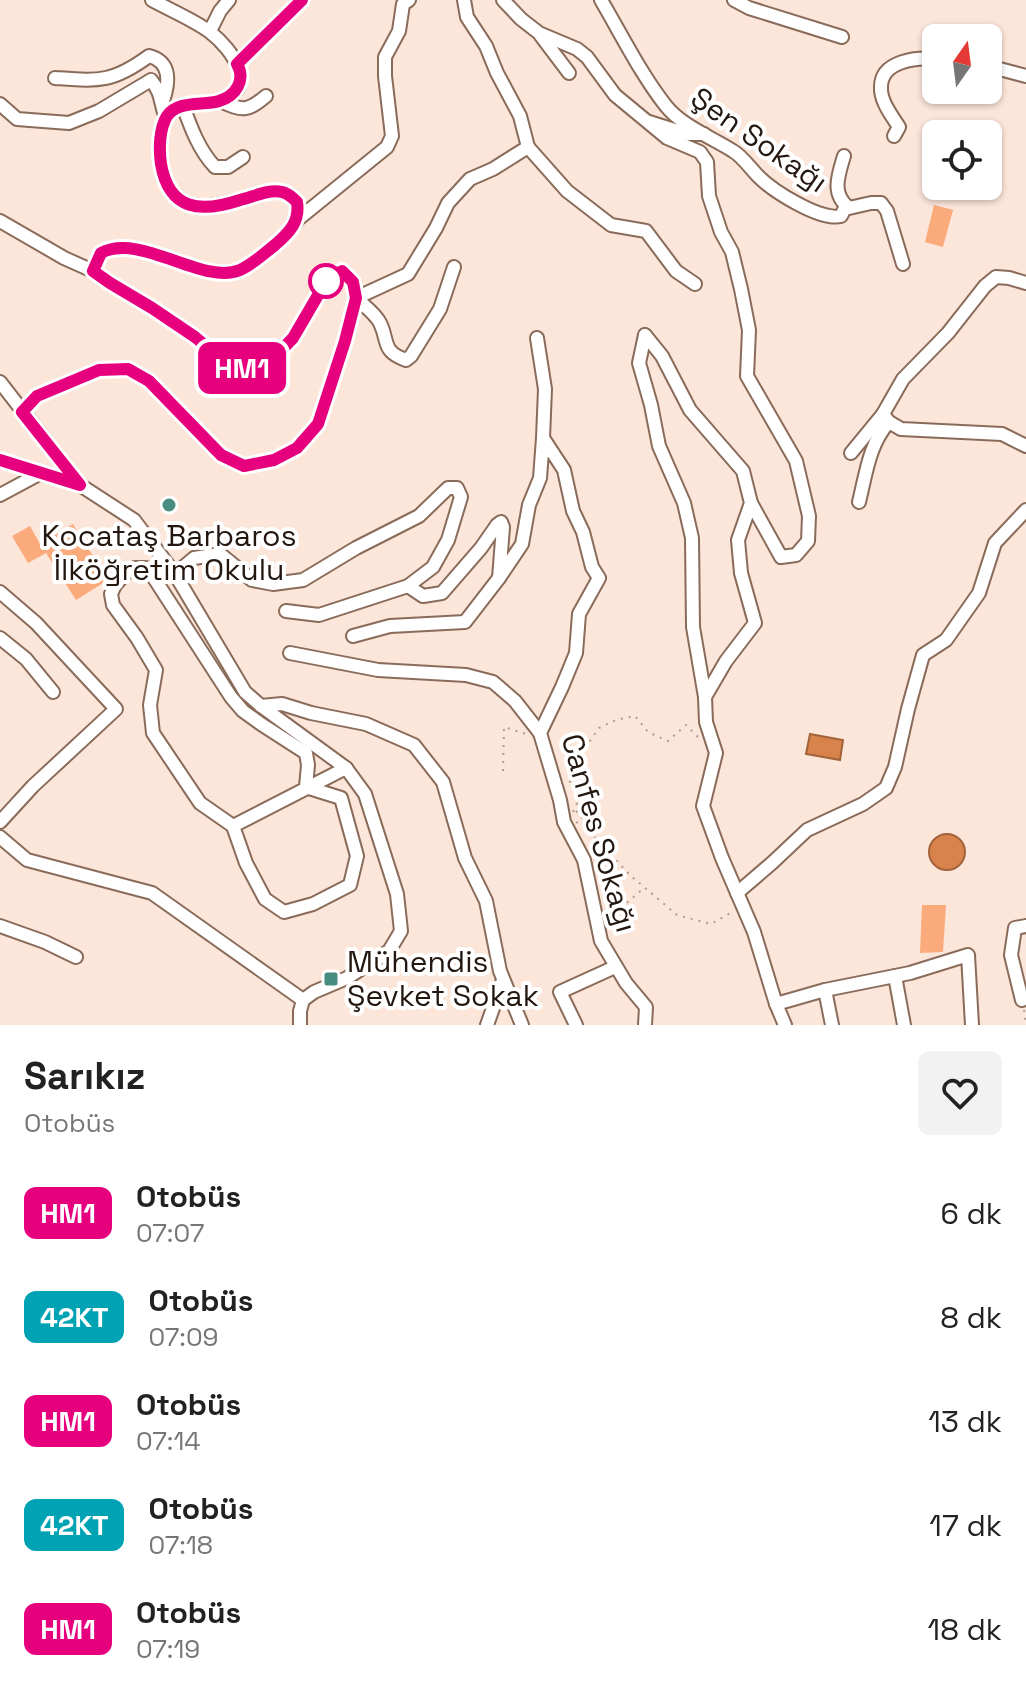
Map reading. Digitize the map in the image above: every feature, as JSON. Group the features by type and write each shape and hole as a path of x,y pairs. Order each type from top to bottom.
{"street":[{"path":"152,0 210,31 241,71 241,82 234,92 220,101 183,106 164,113"},
{"path":"210,31 218,6 229,0"},
{"path":"237,64 302,0"},
{"path":"93,271 101,253 110,248 125,247 199,268 238,271 280,240 297,220 387,147 392,136 385,57 399,31 403,4 409,0"},
{"path":"464,0 467,17 486,46 520,116 528,147 567,191 611,225 646,231 676,271 695,284"},
{"path":"503,0 539,33 577,49 587,57 615,95 667,138 700,152 707,162 709,196 721,232 732,252 749,330 747,376 796,461 800,474 809,516 808,541 796,555 781,557 751,503 743,471 690,410 662,356 645,335 639,363 659,446 684,503 692,538 693,627 706,722 716,753 703,806 754,932 785,1025"},
{"name":"Şen Sokağı","path":"601,0 668,108 735,152 761,180 797,202 823,215 835,217 841,216 846,206"},
{"path":"734,0 749,8 842,37"},
{"path":"539,33 569,73"},
{"path":"55,78 113,78 149,56 157,58 166,67 169,84 160,152 170,191 192,207 205,208 258,194 282,192 297,202 297,220"},
{"path":"894,136 899,127 884,102 880,88 884,75 898,63 922,57"},
{"path":"1002,70 1026,76"},
{"path":"0,104 17,119 69,123 99,111 151,80 160,91 164,113"},
{"path":"220,101 239,110 252,108 266,96"},
{"path":"183,106 193,132 215,167 228,167 243,157"},
{"path":"646,121 687,134 704,134"},
{"path":"356,298 408,274 448,203 470,179 528,147"},
{"path":"844,156 837,179 841,202 849,208 881,203 887,211 903,264"},
{"path":"0,221 93,271 195,337 225,362 250,371 272,360 293,338 328,278 342,271 353,282 356,298 318,424 297,448 274,460 244,466 221,455 149,381 128,369 99,370 37,396 22,412"},
{"path":"356,298 375,315 382,326 384,342 396,356 406,360 440,309 454,267"},
{"path":"859,502 872,450 903,379 996,277 1026,283"},
{"path":"353,636 390,626 465,622 522,544 529,505 540,478 543,438 545,389 537,338"},
{"path":"0,382 80,485"},
{"path":"886,418 901,429 1002,434 1026,446"},
{"path":"851,453 886,418"},
{"name":"Canfes Sokağı","path":"543,438 564,470 573,511 583,532 592,567 599,578 579,614 576,653 541,736 564,822 584,860 601,941 615,967 646,1007 645,1025"},
{"path":"0,460 80,485 134,520 175,574 245,692 346,768 365,794 397,894 401,931 389,951 347,978 303,1000 300,1025"},
{"path":"0,495 41,473"},
{"path":"175,574 194,558 220,554 252,580 273,584 303,580 356,548 419,516 448,488 457,488 461,497 448,540 433,567 408,586 319,615 286,611"},
{"path":"705,697 726,661 755,623 741,573 738,540 751,503"},
{"path":"737,893 807,830 863,804 886,788 895,767 923,655 946,640 979,593 995,543 1026,510"},
{"path":"408,586 423,596 442,593 501,522 499,578"},
{"path":"135,568 146,568 243,711 306,753 306,787 341,798 357,856 350,885 313,904 284,912 265,899 246,863 233,826 200,803 153,733 150,705 156,670 113,605 111,594 126,573 135,568"},
{"path":"0,592 36,623 116,709 33,786 0,822"},
{"path":"0,638 26,659 53,692"},
{"path":"290,653 378,670 466,675 493,682 515,701 541,736"},
{"path":"261,706 282,704 366,724 414,745 443,782 465,858 486,901 500,971 522,1025"},
{"path":"233,826 346,768"},
{"path":"0,837 27,860 152,893 303,1000"},
{"path":"0,926 76,957"},
{"path":"1022,1000 1011,955 1015,928 1026,926"},
{"path":"776,1004 968,955 972,1025"},
{"path":"576,1025 560,992 615,967"},
{"path":"895,976 904,1025"},
{"path":"487,1025 503,980"},
{"path":"825,990 832,1025"}],"path":[{"path":"594,822 584,820 575,811 578,801 569,771 599,728 635,716 648,732 668,741 686,725 702,742"},
{"path":"503,771 504,727 541,736"},
{"path":"564,822 572,819 585,827 631,876 677,915 711,924 743,907"},
{"path":"597,918 622,907 645,887"}],"shaded area":[{"path":"934,205 953,210 943,247 925,242"},
{"path":"73,524 108,580 76,600 46,553 28,563 12,536 30,526 40,544"},
{"path":"810,734 843,740 840,760 806,754"},
{"path":"947,834 960,839 965,852 960,865 947,870 934,865 929,852 934,839"},
{"path":"922,905 946,905 943,952 920,953"}],"bus line":[{"name":"HM1","path":"0,460 80,485 22,412 37,396 99,370 128,369 149,381 221,455 244,466 274,460 297,448 318,424 356,298 353,282 342,271 328,278 293,338 272,360 250,371 225,362 195,337 93,271 101,253 110,248 125,247 199,268 238,271 280,240 297,220 297,202 282,192 272,191 205,208 192,207 170,191 160,152 166,118 173,110 220,101 234,92 241,82 237,64 302,0"}],"place":[{"name":"Kocataş Barbaros İlköğretim Okulu","path":"169,505"},
{"name":"Mühendis Şevket Sokak","path":"331,979"}]}
